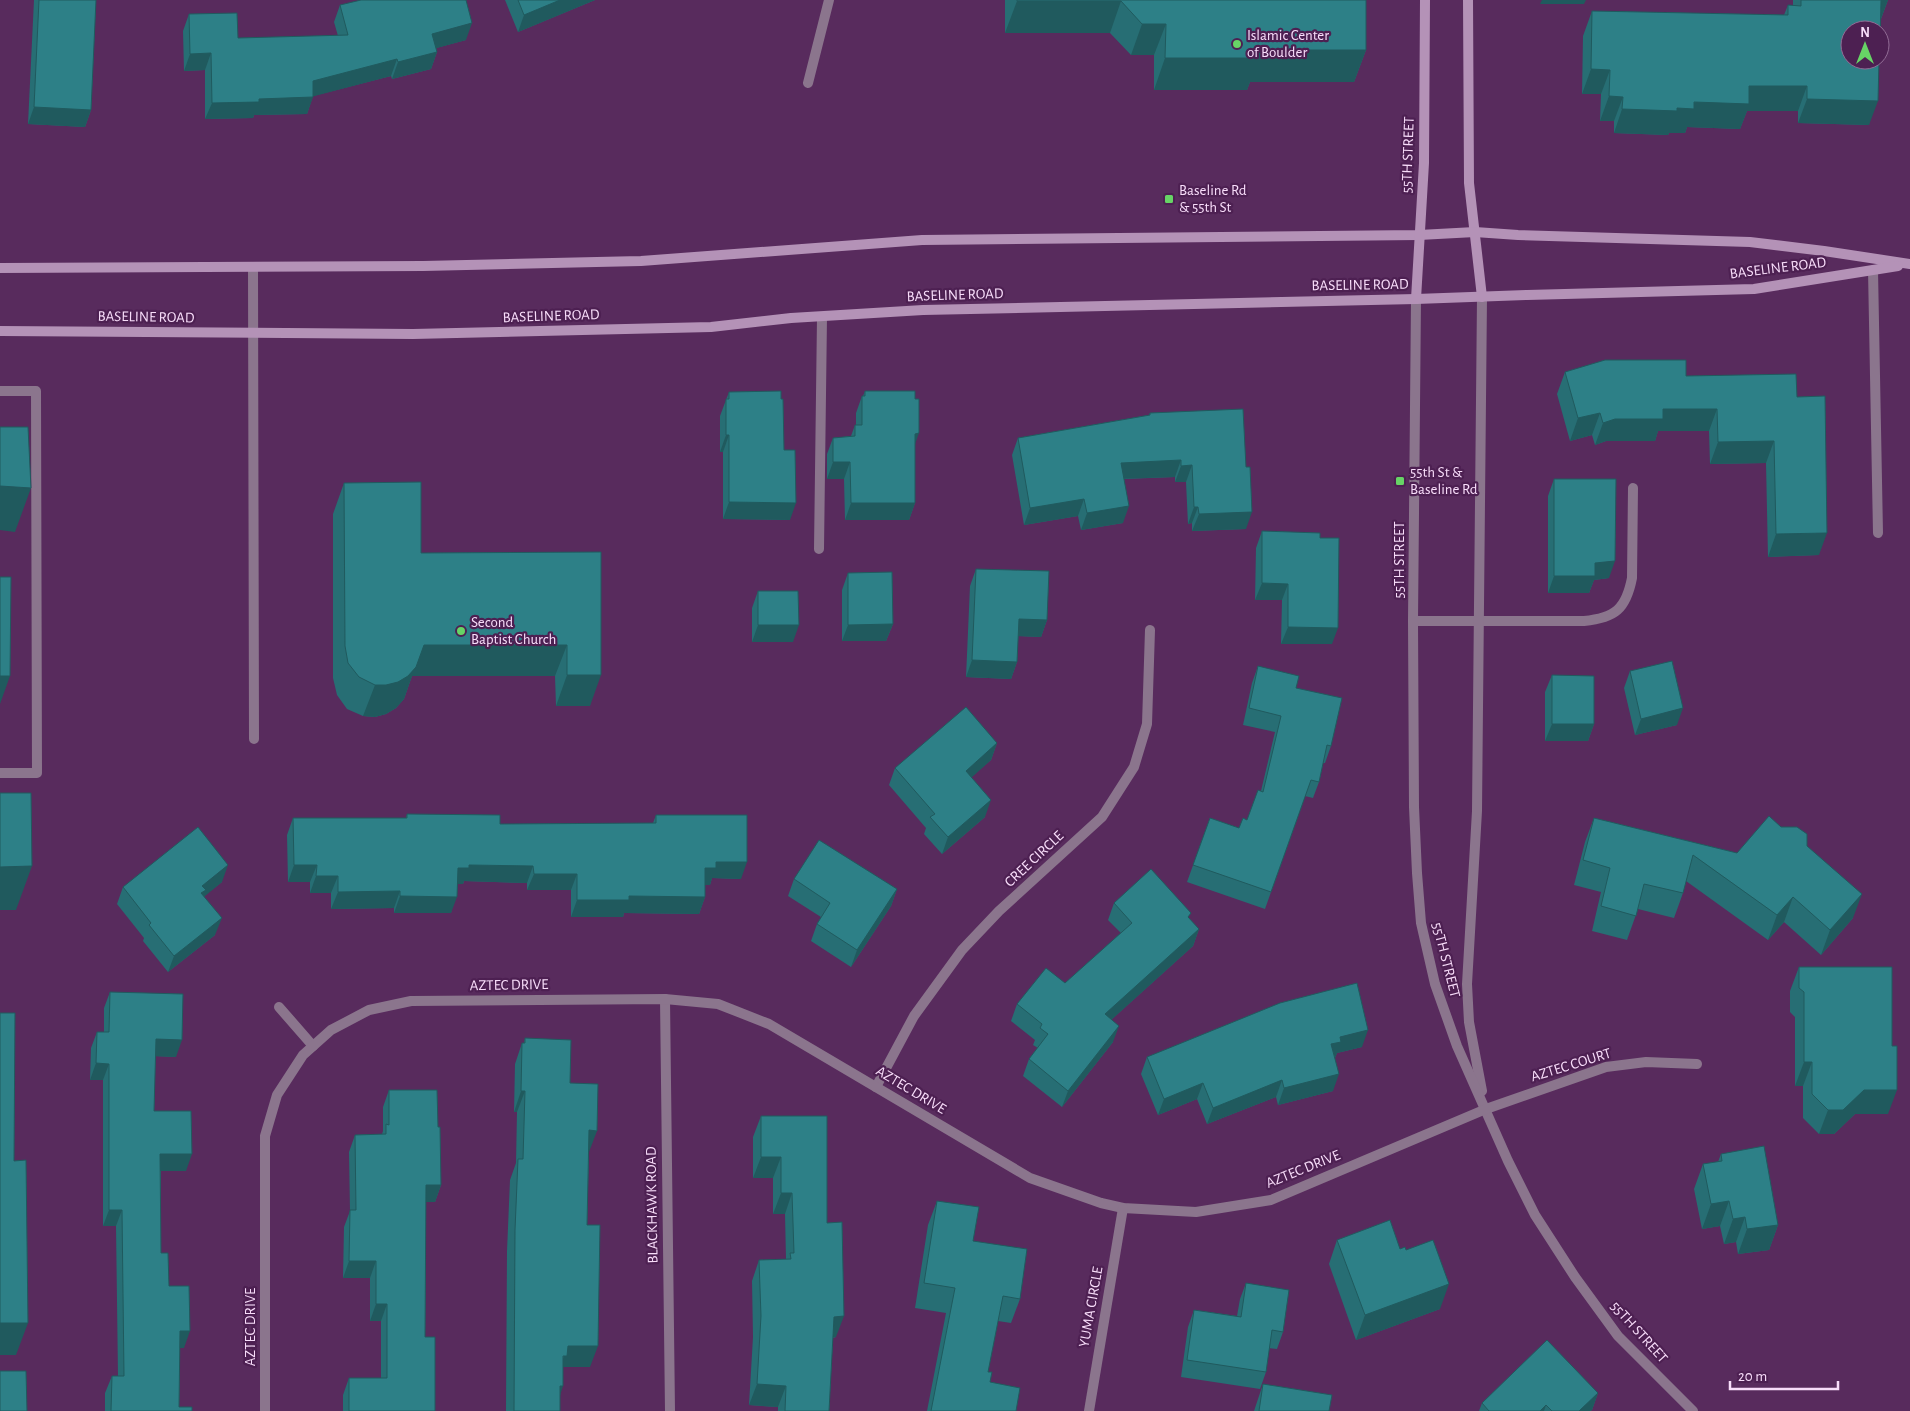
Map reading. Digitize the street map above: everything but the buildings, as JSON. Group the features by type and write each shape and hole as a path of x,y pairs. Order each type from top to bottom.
{"main road":[{"name":"55TH STREET","path":"1416,299 1424,163 1425,0"},
{"name":"55TH STREET","path":"1468,0 1469,183 1482,297"},
{"name":"BASELINE ROAD","path":"0,268 423,266 641,261 922,240 1419,235 1475,232 1750,242 1910,264"},
{"name":"BASELINE ROAD","path":"0,332 422,334 711,327 923,310 1754,289 1910,264"}],"street":[{"path":"808,83 829,0"},
{"path":"253,267 254,739"},
{"path":"1873,270 1878,533"},
{"name":"55TH STREET","path":"1482,297 1477,811 1467,984 1469,1022 1486,1109"},
{"name":"55TH STREET","path":"1416,299 1414,806 1421,923 1435,984 1457,1046 1508,1161 1535,1215 1575,1278 1618,1336 1693,1411"},
{"path":"819,549 822,317"},
{"path":"0,391 36,391 37,773 0,773"},
{"path":"1414,621 1584,621 1597,620 1617,612 1630,592 1632,578 1633,488"},
{"name":"CREE CIRCLE","path":"876,1087 914,1016 962,950 999,911 1102,817 1134,767 1147,724 1150,630"},
{"name":"AZTEC DRIVE","path":"265,1411 265,1136 277,1095 303,1055 332,1030 369,1010 411,1001 665,999 718,1004 769,1024 1030,1178 1101,1203 1124,1208 1196,1212 1271,1200 1486,1109"},
{"name":"BLACKHAWK ROAD","path":"665,999 670,1411"},
{"path":"279,1007 313,1046"},
{"name":"AZTEC COURT","path":"1486,1109 1606,1067 1646,1062 1697,1064"},
{"name":"YUMA CIRCLE","path":"1089,1411 1124,1208"}],"place":[{"name":"Islamic Center of Boulder","path":"1237,44"},
{"name":"Baseline Rd & 55th St","path":"1169,199"},
{"name":"55th St & Baseline Rd","path":"1400,481"},
{"name":"Second Baptist Church","path":"461,631"}]}
